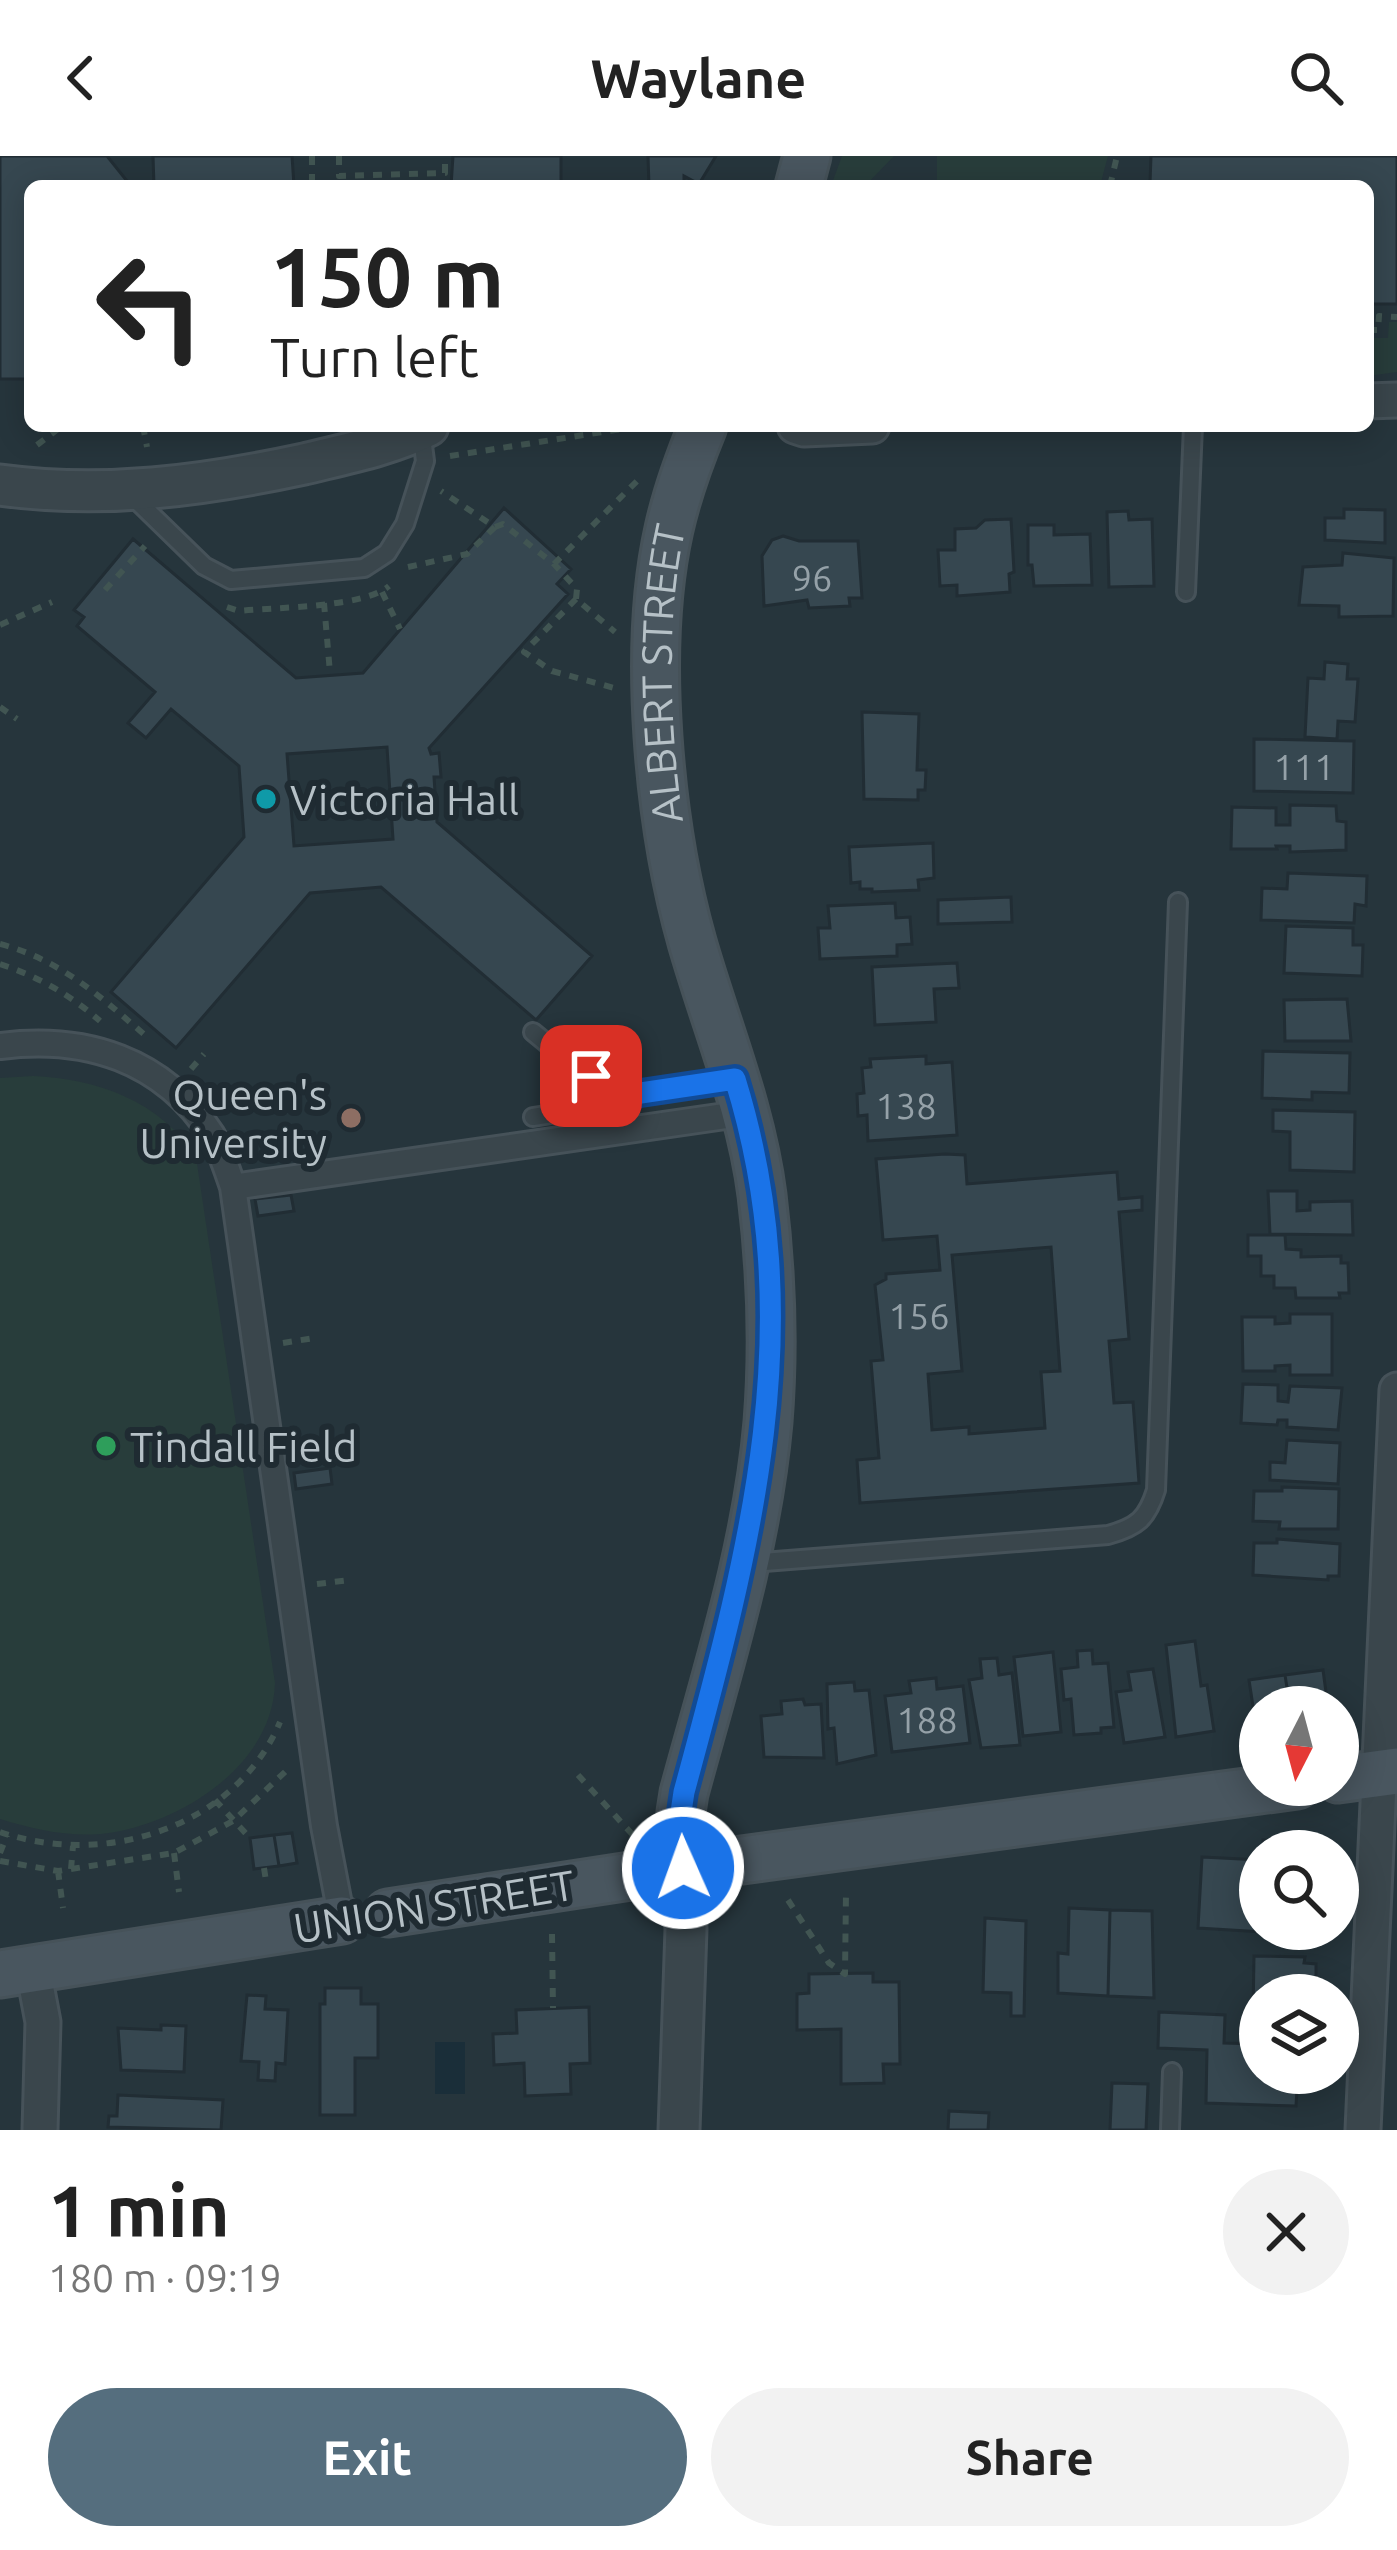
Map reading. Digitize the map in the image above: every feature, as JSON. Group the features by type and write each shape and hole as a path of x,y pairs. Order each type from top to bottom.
{"main road":[{"name":"ALBERT STREET","path":"683,1868 684,1792 744,1564 768,1423 770,1367 762,1200 741,1096 691,939 672,854 662,770 657,661 661,581 677,494 701,432"},
{"name":"UNION STREET","path":"388,1913 1239,1793"},
{"name":"UNION STREET","path":"16,1972 342,1920"}],"street":[{"path":"0,484 128,493 242,477 433,437"},
{"path":"0,1046 80,1043 135,1064 174,1089 210,1132 233,1187 320,1804 342,1920"},
{"path":"233,1187 741,1096"},
{"path":"1363,2130 1371,1775 1397,1390"},
{"name":"ALBERT STREET","path":"679,2130 686,1929 683,1868"},
{"name":"UNION STREET","path":"342,1920 388,1913"},
{"path":"16,1972 43,2023 40,2130"}],"lane":[{"path":"1186,592 1192,432"},
{"path":"128,493 204,566 231,580 364,568 387,553 405,524 433,437"},
{"path":"744,1564 1108,1535 1135,1527 1149,1511 1156,1490 1178,902"},
{"path":"532,1032 578,1069 634,1094"},
{"path":"533,1117 596,1107 634,1094 741,1096"},
{"path":"1170,2130 1172,2072"}],"path":[{"path":"339,156 339,176 445,173 445,156"},
{"path":"1374,330 1378,330 1379,316 1397,316"},
{"path":"37,445 54,432"},
{"path":"144,432 147,447"},
{"path":"433,437 528,432"},
{"path":"554,564 653,465"},
{"path":"439,489 495,527"},
{"path":"408,567 467,554 503,524 554,564 577,589 576,599 521,650 561,674 632,691"},
{"path":"382,592 400,629"},
{"path":"576,599 618,634"},
{"path":"0,625 52,602"},
{"path":"324,603 330,674"},
{"path":"0,707 17,719"},
{"path":"0,944 49,961 78,978 157,1045"},
{"path":"189,1072 204,1054"},
{"path":"262,1797 233,1820 174,1853 58,1871 0,1857 3,1833 73,1846 113,1845 183,1823 244,1779 269,1747 283,1714"},
{"path":"578,1775 634,1836"},
{"path":"215,1801 250,1838"},
{"path":"155,1835 160,1856"},
{"path":"71,1869 73,1846"},
{"path":"174,1853 179,1892"},
{"path":"264,1868 266,1881"},
{"path":"58,1871 62,1908"},
{"path":"788,1900 829,1963 845,1974 846,1892"},
{"path":"552,1934 553,2008"}],"green space":[{"path":"842,156 894,156 871,180 833,180"},
{"path":"937,156 1108,156 1102,180 937,180"},
{"path":"1389,322 1397,322 1397,372 1374,375 1374,338 1388,338"},
{"name":"Tindall Field","path":"33,1076 81,1082 125,1097 164,1121 196,1157 275,1683 259,1739 219,1784 166,1816 109,1833 54,1832 0,1819 0,1078"}],"water":[{"path":"435,2042 465,2042 465,2094 435,2094"}],"building":[{"path":"0,156 107,156 126,180 24,180 24,379 0,379"},
{"path":"153,156 292,156 294,180 154,180"},
{"path":"453,156 561,156 561,180 451,180"},
{"path":"648,156 716,156 701,180 684,176 684,180 649,180"},
{"path":"1151,156 1397,156 1397,304 1374,304 1374,180 1150,180"},
{"name":"Victoria Hall","path":"504,508 571,569 557,584 568,594 429,748 431,754 439,753 441,777 434,777 437,822 592,956 536,1020 381,887 310,893 176,1048 111,992 244,837 239,766 171,709 146,738 128,723 155,692 77,626 84,617 74,610 133,539 296,678 363,673","holes":["387,747 393,839 294,846 287,754"]},
{"path":"1344,509 1385,510 1385,543 1325,540 1325,518 1344,518"},
{"path":"1128,511 1129,520 1152,519 1154,586 1109,587 1107,512"},
{"path":"1011,519 1014,572 1009,574 1010,592 957,596 957,585 940,586 938,550 955,550 955,529"},
{"path":"1028,525 1054,525 1054,535 1090,534 1092,585 1034,586 1032,565 1028,565"},
{"path":"783,536 799,541 858,541 862,598 849,598 850,606 809,608 807,600 764,606 762,556 772,540"},
{"path":"1343,553 1394,558 1393,616 1339,617 1339,606 1299,605 1303,567 1342,565"},
{"path":"1325,662 1348,664 1347,679 1358,679 1355,722 1338,721 1337,739 1305,737 1308,678 1324,679"},
{"path":"862,712 919,714 917,770 926,770 925,790 918,790 918,800 864,799"},
{"path":"1254,739 1354,741 1353,793 1254,791"},
{"path":"1290,805 1336,806 1337,821 1346,822 1346,850 1231,849 1232,807 1276,808 1276,825 1290,825"},
{"path":"933,843 934,878 918,880 919,890 872,892 860,889 860,882 851,883 849,847"},
{"path":"1288,873 1367,876 1366,906 1355,904 1354,923 1261,920 1262,888 1287,889"},
{"path":"1011,897 1012,922 938,924 938,900"},
{"path":"895,903 896,918 910,917 912,944 897,945 897,956 820,959 818,928 830,928 828,906"},
{"path":"1286,926 1353,928 1353,945 1363,945 1362,976 1284,973"},
{"path":"957,963 959,988 934,989 936,1022 875,1025 872,967"},
{"path":"1347,999 1351,1041 1285,1041 1284,1000"},
{"path":"1263,1051 1350,1053 1349,1093 1312,1092 1312,1100 1262,1098"},
{"path":"926,1056 926,1064 952,1062 957,1135 868,1141 867,1115 858,1116 857,1094 864,1093 862,1068 871,1067 870,1059"},
{"path":"1273,1110 1355,1112 1354,1172 1290,1170 1290,1132 1273,1131"},
{"path":"965,1155 967,1184 1117,1172 1119,1199 1142,1197 1142,1210 1119,1212 1129,1339 1109,1341 1114,1403 1133,1402 1139,1483 860,1503 857,1460 879,1458 871,1361 883,1360 875,1285 886,1274 940,1270 937,1236 883,1240 876,1159","holes":["1051,1247 1060,1371 1041,1372 1045,1428 969,1434 969,1427 932,1430 928,1374 962,1371 952,1255"]},
{"path":"1268,1191 1297,1191 1297,1211 1310,1210 1310,1202 1352,1201 1353,1235 1270,1234"},
{"path":"291,1195 294,1211 258,1216 255,1199"},
{"path":"1248,1235 1285,1235 1286,1249 1301,1250 1301,1257 1341,1256 1341,1263 1348,1263 1349,1293 1339,1293 1340,1298 1296,1298 1295,1288 1274,1288 1274,1276 1261,1276 1261,1256 1248,1256"},
{"path":"1290,1314 1332,1314 1332,1375 1290,1375 1290,1365 1275,1366 1275,1371 1243,1371 1242,1317 1275,1317 1275,1324 1290,1323"},
{"path":"1243,1384 1278,1385 1278,1401 1288,1402 1290,1386 1342,1388 1338,1430 1287,1427 1287,1420 1278,1420 1277,1425 1241,1423"},
{"path":"1287,1440 1340,1443 1338,1484 1270,1480 1270,1462 1285,1463"},
{"path":"330,1468 332,1484 296,1489 294,1473"},
{"path":"1282,1487 1339,1489 1338,1529 1279,1529 1280,1522 1253,1521 1254,1491 1282,1491"},
{"path":"1277,1539 1340,1544 1339,1576 1328,1576 1328,1580 1253,1575 1254,1543 1277,1543"},
{"path":"1195,1641 1214,1731 1176,1737 1166,1645"},
{"path":"1092,1650 1093,1664 1108,1663 1114,1727 1074,1735 1071,1699 1064,1700 1061,1669 1078,1667 1077,1651"},
{"path":"1053,1652 1061,1732 1023,1736 1014,1657"},
{"path":"997,1658 999,1675 1012,1673 1020,1745 981,1748 969,1680 982,1678 980,1659"},
{"path":"1153,1669 1165,1737 1124,1743 1116,1692 1131,1690 1128,1672"},
{"path":"1323,1670 1325,1686 1287,1686 1285,1675"},
{"path":"1285,1675 1287,1686 1250,1686 1249,1680"},
{"path":"936,1678 937,1689 963,1686 970,1743 892,1752 885,1696 911,1693 909,1681"},
{"path":"854,1682 855,1691 869,1690 876,1755 837,1764 834,1728 828,1729 827,1684"},
{"path":"803,1699 805,1705 821,1704 824,1758 764,1757 761,1716 782,1714 781,1701"},
{"path":"292,1833 297,1863 279,1866 274,1835"},
{"path":"274,1835 279,1866 254,1869 250,1838"},
{"path":"1202,1857 1239,1859 1239,1930 1198,1928"},
{"path":"1069,1908 1110,1910 1108,1996 1058,1993 1058,1953 1068,1954"},
{"path":"1110,1910 1152,1911 1154,1998 1108,1996"},
{"path":"985,1918 1026,1921 1024,2016 1011,2016 1011,1993 983,1992"},
{"path":"1254,1956 1305,1957 1304,1963 1316,1964 1316,1974 1254,1974"},
{"path":"873,1973 873,1982 899,1982 900,2064 883,2064 884,2083 841,2084 841,2029 797,2030 797,1994 809,1993 809,1974"},
{"path":"325,1988 361,1988 361,2004 378,2004 378,2058 355,2058 355,2115 320,2115 320,2004 325,2004"},
{"path":"247,1995 266,1996 265,2009 288,2010 285,2064 276,2063 275,2081 258,2080 259,2062 241,2061"},
{"path":"589,2007 590,2063 570,2064 571,2094 525,2096 524,2063 494,2065 493,2034 517,2033 516,2010"},
{"path":"1159,2012 1225,2015 1224,2043 1239,2043 1239,2094 1297,2094 1296,2106 1206,2103 1207,2050 1158,2048"},
{"path":"161,2025 186,2026 184,2072 121,2070 118,2028 161,2030"},
{"path":"1112,2083 1148,2084 1146,2130 1110,2130"},
{"path":"118,2095 223,2100 221,2130 108,2127 109,2116 117,2116"},
{"path":"949,2111 989,2113 988,2130 948,2130"}],"place":[{"name":"Victoria Hall","path":"266,799"},
{"name":"Queen's University","path":"351,1118"},
{"name":"Tindall Field","path":"106,1446"}],"route":[{"path":"591,1076 634,1094 735,1079 762,1200 770,1312 768,1423 744,1564 684,1792 683,1868"}]}
